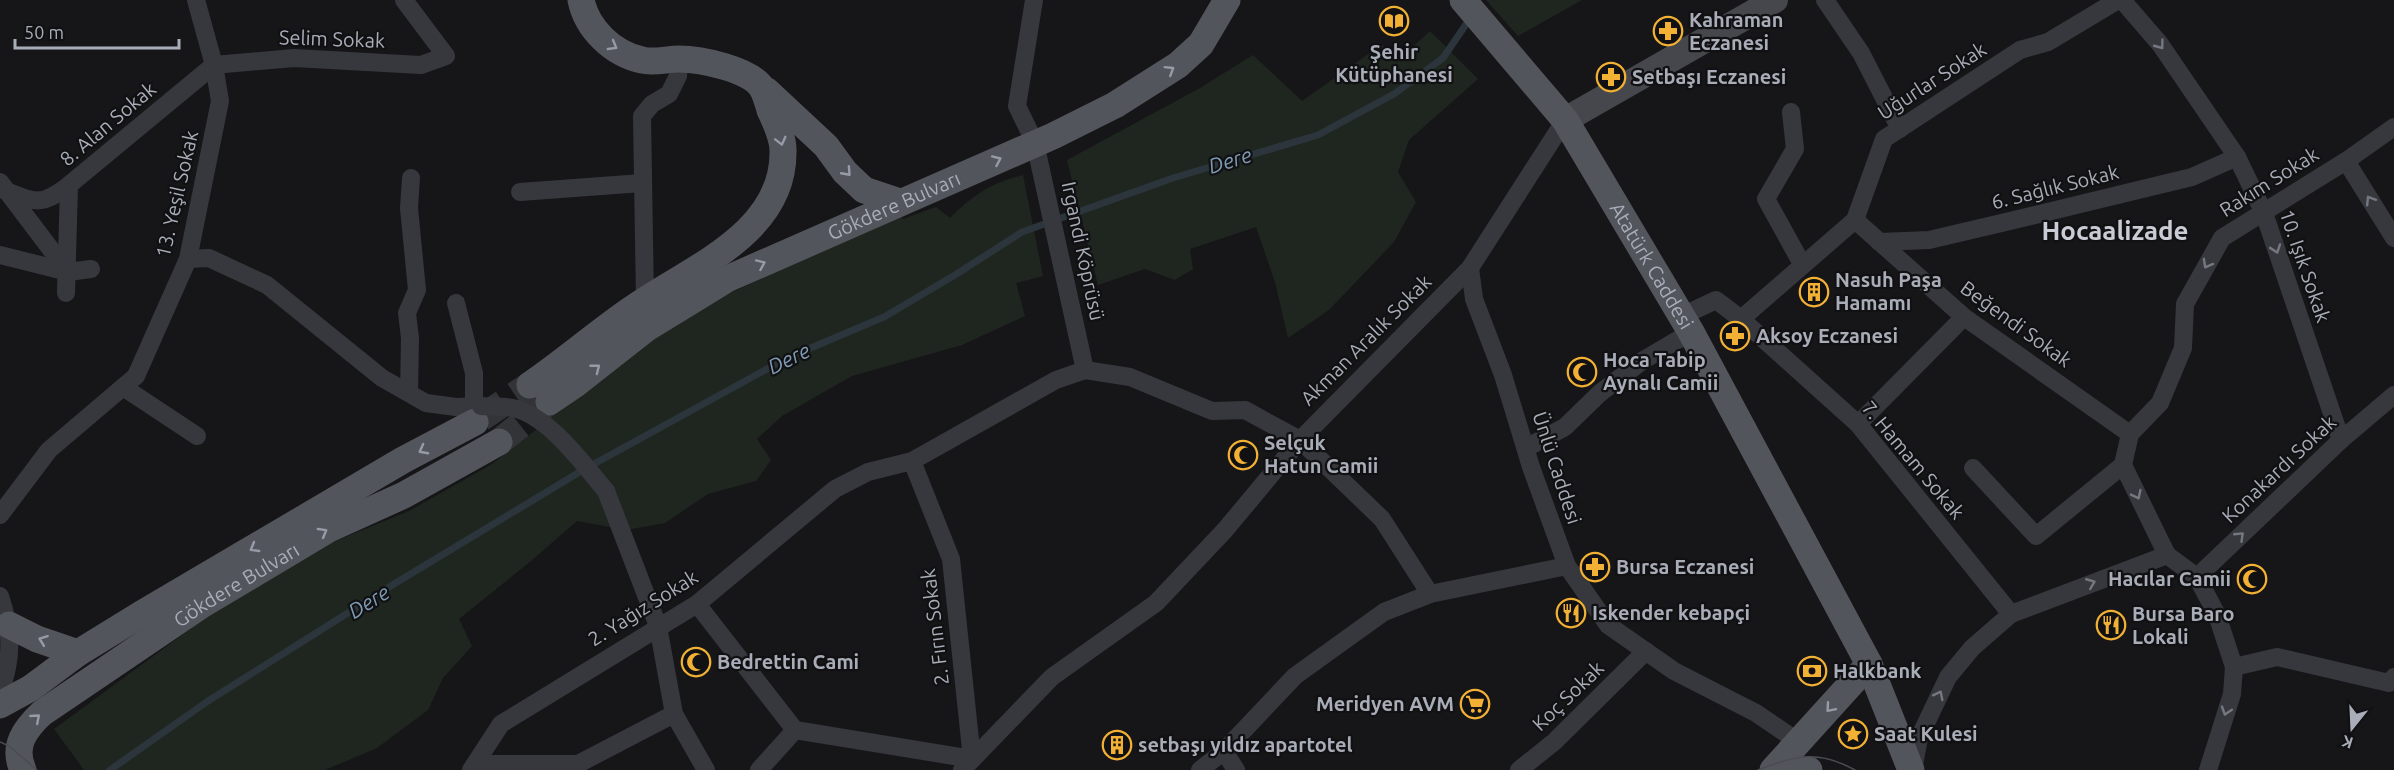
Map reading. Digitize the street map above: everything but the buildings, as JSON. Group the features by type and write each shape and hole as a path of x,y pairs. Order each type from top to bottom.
{"main road":[{"path":"580,0 583,11 600,38 642,60 709,61 740,72 761,86 826,146 845,172 864,190 900,202"},
{"name":"Atatürk Caddesi","path":"1463,0 1565,120 1687,324 1869,664 1912,770"},
{"path":"1565,120 1775,0"},
{"name":"Gökdere Bulvarı","path":"761,86 778,128 784,152 779,183 761,216 732,244 645,301 539,393 577,383 647,328 727,279 1035,143 1115,105 1178,65 1201,44 1224,1"},
{"name":"Gökdere Bulvarı","path":"0,705 31,687 78,653 403,460 476,412"},
{"name":"Gökdere Bulvarı","path":"23,770 18,746 21,736 27,726 42,713 200,606 329,529 404,495 500,442"},
{"path":"9,625 37,639 78,653"},
{"path":"1773,770 1869,664"},
{"path":"0,764 7,770"},
{"path":"1796,770 1809,770"}],"street":[{"name":"13. Yeşil Sokak","path":"0,515 49,450 136,376 188,259 220,101 214,65 196,0"},
{"name":"Selim Sokak","path":"214,65 294,58 421,65 446,56 404,0"},
{"name":"Irgandi Köprüsü","path":"1034,0 1017,106 1035,143 1085,370"},
{"path":"1825,0 1861,53 1900,129"},
{"name":"Uğurlar Sokak","path":"1855,220 1884,139 2020,50 2048,42 2120,0"},
{"name":"10. Işık Sokak","path":"2120,0 2160,44 2237,157 2264,213 2341,440"},
{"path":"645,301 642,116 652,104 669,94 678,76 679,59"},
{"name":"8. Alan Sokak","path":"66,293 69,185 214,65"},
{"path":"1791,112 1795,149 1766,199 1802,264"},
{"path":"1470,268 1565,120"},
{"name":"Rakım Sokak","path":"2130,434 2160,404 2183,348 2185,304 2222,238 2346,161 2394,127"},
{"name":"6. Sağlık Sokak","path":"1879,242 1929,240 2010,221 2192,177 2237,157"},
{"path":"2346,161 2394,238"},
{"path":"409,393 410,338 406,313 417,290 409,208 411,178"},
{"path":"520,192 642,183"},
{"path":"3,187 30,201 50,199 69,185"},
{"path":"3,187 68,272"},
{"path":"1741,319 1855,220"},
{"name":"Beğendi Sokak","path":"1855,220 1964,317 2130,434"},
{"path":"0,255 68,272 92,269"},
{"path":"188,259 209,258 267,285 382,378 426,403 476,412 514,408 537,419 567,445 606,491 658,627 674,714 706,770"},
{"name":"Akman Aralık Sokak","path":"972,766 1052,677 1156,603 1225,530 1300,440 1470,268"},
{"name":"Ünlü Caddesi","path":"1470,268 1474,299 1503,375 1566,566 1608,625 1674,671 1756,713 1800,742"},
{"name":"7. Hamam Sokak","path":"1687,324 1716,300 1741,319 1858,424 2011,614"},
{"path":"456,303 474,373 476,412"},
{"path":"1858,424 1964,317"},
{"path":"1526,448 1565,427 1600,393 1687,324"},
{"path":"1085,370 1130,377 1212,411 1245,410 1300,440 1382,519 1430,594"},
{"name":"2. Yağız Sokak","path":"473,767 501,724 697,604 835,489 868,472 912,461 1056,380 1085,370"},
{"path":"123,387 197,436"},
{"name":"Konakardı Sokak","path":"2197,577 2341,440 2394,396"},
{"path":"1973,468 2036,536 2123,465 2130,434"},
{"name":"2. Fırın Sokak","path":"912,461 951,559 972,766"},
{"path":"2123,465 2167,555 2197,577 2217,615 2234,667 2232,694 2208,770"},
{"path":"1912,770 1919,738 1948,677 1972,648 2011,614 2167,555"},
{"path":"1200,770 1224,751 1295,676 1384,612 1430,594 1566,566"},
{"path":"0,596 9,625 9,667 0,693"},
{"path":"697,604 795,730 972,766"},
{"name":"Koç Sokak","path":"1519,770 1554,742 1646,651"},
{"path":"2234,667 2277,657 2389,683 2394,677"},
{"path":"473,767 578,764 674,714"},
{"path":"759,770 795,730"},
{"path":"1224,751 1236,770"}],"shaded area":[{"path":"1486,0 1582,0 1518,36"},
{"path":"1430,31 1478,79 1409,140 1398,172 1416,202 1394,242 1329,310 1288,338 1275,282 1256,227 1190,249 1193,269 1175,280 1145,269 1098,285 1067,160 1200,88 1253,55 1302,101 1381,45 1406,53"},
{"path":"1023,175 1043,276 1016,283 1025,316 962,345 852,376 782,416 757,439 771,460 756,481 708,494 665,523 626,530 577,521 459,619 472,646 443,678 428,710 377,748 325,770 84,770 54,729 242,591 316,549 409,511 492,464 645,345 719,298 838,244 897,213 903,219 936,207 950,218 983,191"}],"waterway":[{"name":"Dere","path":"110,770 208,701 389,587 583,470 787,358 884,317 1022,232 1173,178 1318,135 1394,94 1443,58 1471,17"}],"tunnel":[{"path":"481,418 530,385"},
{"path":"499,442 549,402"}],"tram line":[{"path":"0,742 9,746 37,770"},
{"path":"1758,770 1795,758 1807,757 1830,759 1855,770"}],"place":[{"name":"Şehir Kütüphanesi","path":"1394,21"},
{"name":"Kahraman Eczanesi","path":"1668,31"},
{"name":"Setbaşı Eczanesi","path":"1611,77"},
{"name":"Nasuh Paşa Hamamı","path":"1814,292"},
{"name":"Aksoy Eczanesi","path":"1735,336"},
{"name":"Hoca Tabip Aynalı Camii","path":"1582,372"},
{"name":"Selçuk Hatun Camii","path":"1243,455"},
{"name":"Bursa Eczanesi","path":"1595,567"},
{"name":"Hacılar Camii","path":"2252,579"},
{"name":"Iskender kebapçi","path":"1571,613"},
{"name":"Bursa Baro Lokali","path":"2111,625"},
{"name":"Bedrettin Cami","path":"696,662"},
{"name":"Halkbank","path":"1812,671"},
{"name":"Meridyen AVM","path":"1475,704"},
{"name":"Saat Kulesi","path":"1853,734"},
{"name":"setbaşı yıldız apartotel","path":"1117,745"}],"district":[{"name":"Hocaalizade","path":"2115,231"}]}
